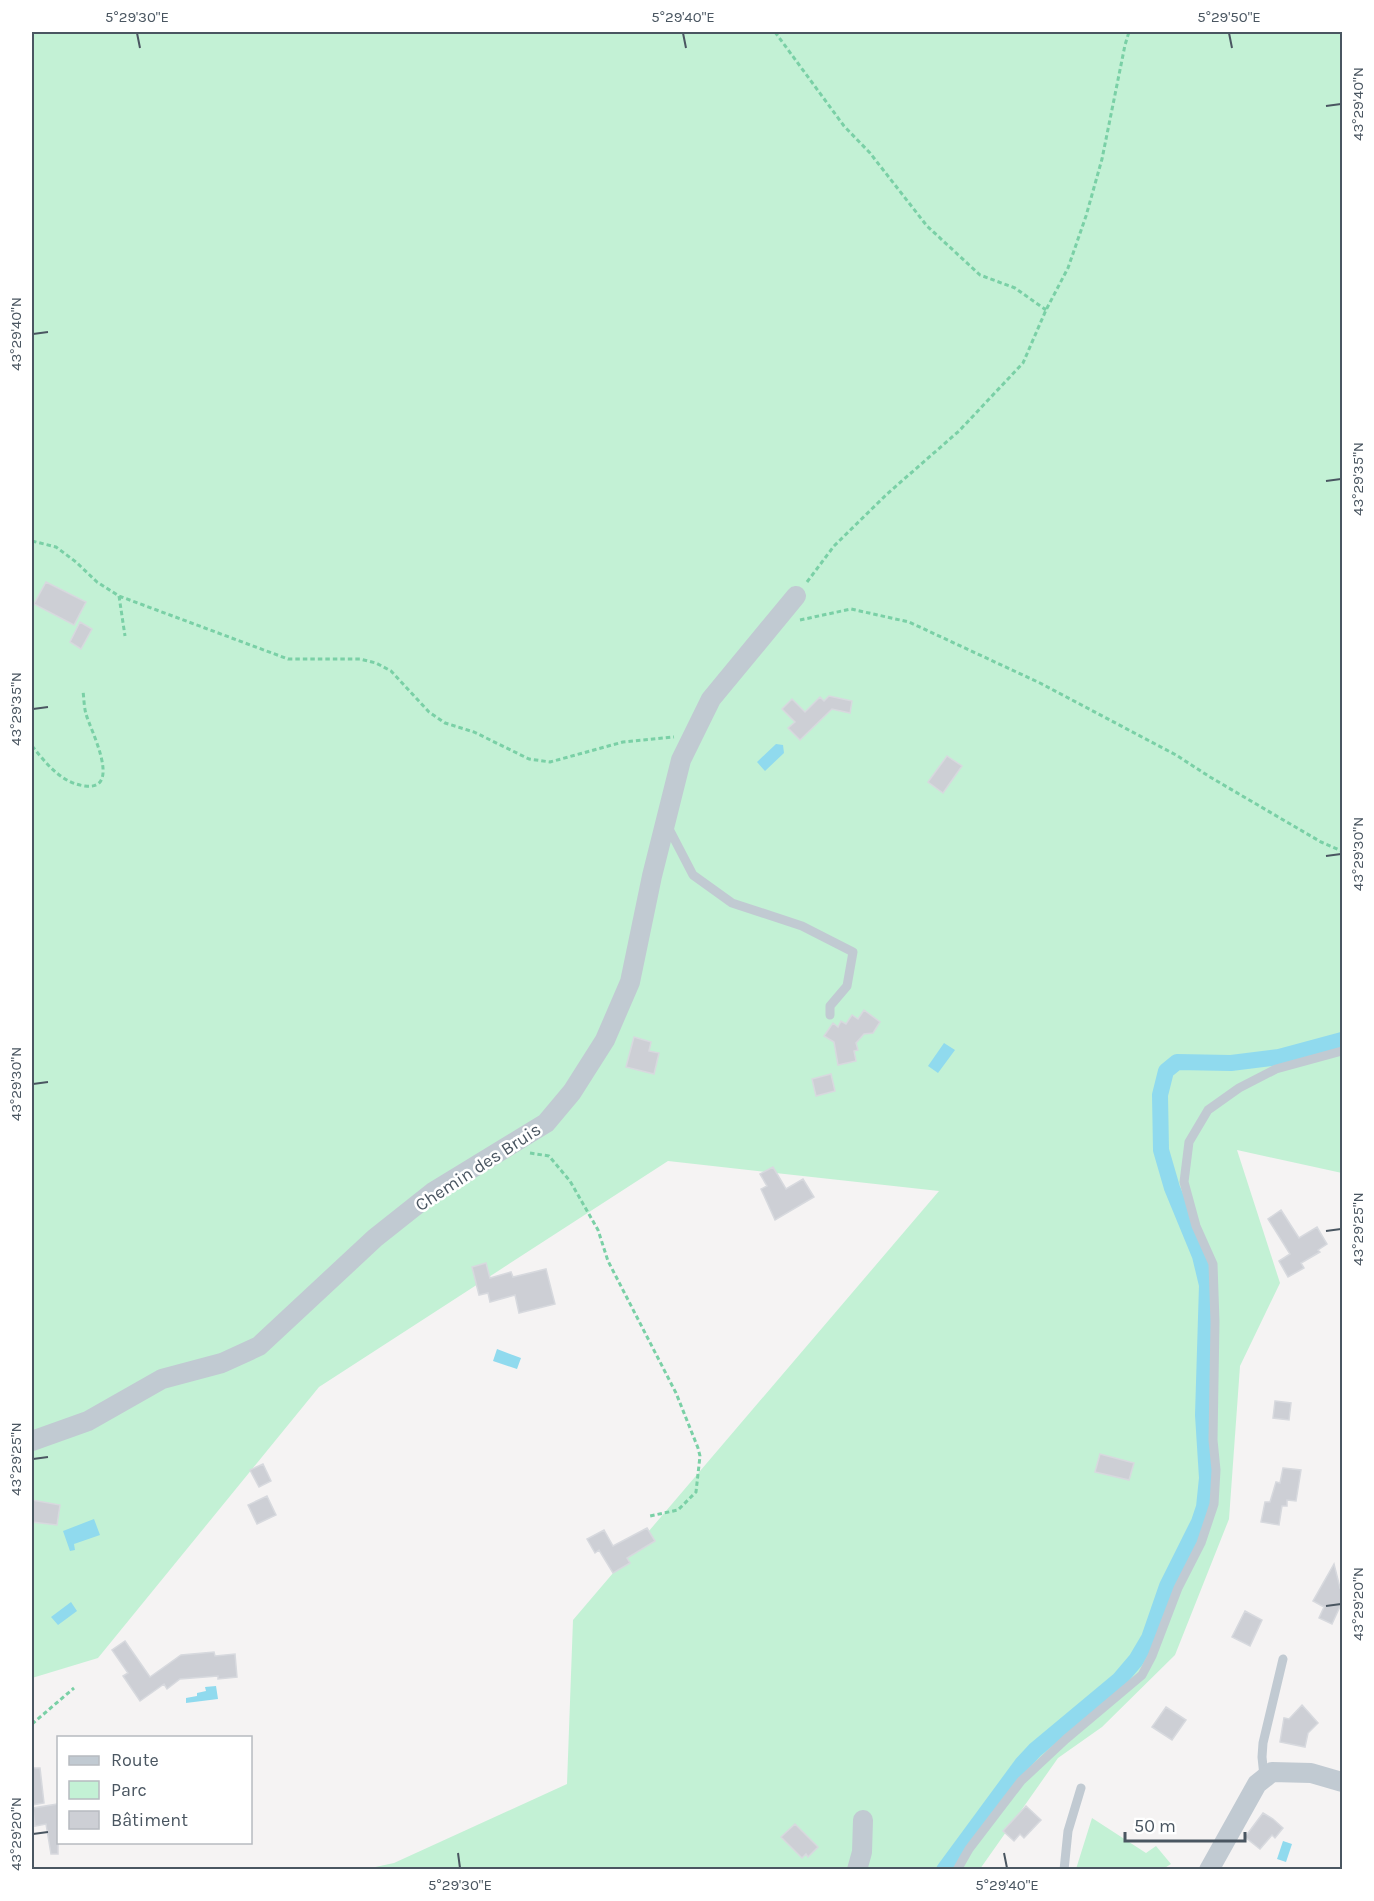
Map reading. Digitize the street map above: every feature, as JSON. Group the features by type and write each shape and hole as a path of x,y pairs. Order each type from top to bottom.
{"street":[{"name":"Chemin des Bruis","path":"32,1441 88,1421 162,1379 222,1363 259,1346 375,1238 433,1192 546,1123 572,1092 605,1040 630,982 665,820 681,760 711,699 796,596"},
{"path":"1209,1869 1257,1784 1264,1776 1272,1772 1311,1773 1342,1782"},
{"path":"857,1869 862,1852 863,1820"}],"lane":[{"path":"665,820 693,875 732,903 802,926 853,952 847,986 830,1006 830,1015"},
{"path":"957,1869 969,1849 1021,1781 1059,1745 1142,1675 1152,1656 1178,1588 1201,1543 1214,1504 1216,1470 1213,1440 1215,1322 1213,1264 1196,1226 1184,1182 1189,1142 1208,1110 1239,1088 1276,1070 1342,1051"},
{"path":"1264,1776 1263,1743 1283,1659"},
{"path":"1064,1869 1068,1831 1081,1788"}],"path":[{"path":"776,32 844,126 870,153 927,226 980,275 1015,288 1046,310"},
{"path":"796,596 834,546 887,494 960,431 1023,363 1046,310 1068,268 1086,216 1102,159 1129,32"},
{"path":"32,541 56,547 97,582 119,596 288,659 360,659 376,663 391,671 437,718 445,723 474,732 529,759 550,762 623,742 675,736 691,740"},
{"path":"119,596 125,636"},
{"path":"772,626 851,609 909,622 1040,683 1176,755 1321,842 1342,851"},
{"path":"32,746 54,772 76,785 90,787 98,784 103,776 104,765 85,711 83,691"},
{"path":"504,1149 549,1156 570,1181 598,1230 608,1261 676,1393 700,1456 696,1492 678,1510 650,1516"},
{"path":"32,1724 74,1688"}],"green space":[{"path":"32,32 1342,32 1342,1173 1237,1150 1280,1283 1240,1366 1229,1519 1175,1655 1102,1727 1058,1758 980,1869 366,1869 394,1863 567,1784 573,1620 939,1191 668,1161 319,1387 98,1658 32,1678"},
{"path":"1092,1818 1146,1853 1156,1846 1171,1864 1163,1869 1076,1869"}],"water":[{"path":"776,744 783,745 784,753 765,771 757,762"},
{"path":"944,1043 955,1050 938,1073 928,1066"},
{"path":"497,1349 521,1358 517,1369 493,1361"},
{"path":"94,1519 100,1535 74,1544 75,1550 70,1551 63,1531"},
{"path":"71,1602 77,1611 58,1625 51,1617"},
{"path":"216,1686 218,1699 186,1703 186,1698 206,1691 205,1687"},
{"path":"1283,1841 1292,1844 1286,1862 1277,1859"}],"building":[{"path":"46,582 86,602 74,625 34,604"},
{"path":"80,622 92,629 81,649 70,642"},
{"path":"829,696 852,701 850,713 832,709 800,740 788,728 795,722 782,709 792,699 805,712 820,697 824,701"},
{"path":"947,756 962,766 943,793 928,782"},
{"path":"864,1010 880,1022 873,1033 864,1034 856,1043 858,1050 854,1051 856,1061 838,1065 834,1042 824,1036 833,1023 838,1027 841,1021 846,1024 852,1015 858,1019"},
{"path":"634,1037 651,1042 649,1051 659,1053 654,1074 626,1067"},
{"path":"831,1074 835,1091 816,1096 812,1079"},
{"path":"773,1167 786,1189 803,1179 814,1197 775,1220 761,1189 767,1186 760,1174"},
{"path":"1281,1210 1299,1238 1317,1227 1327,1244 1318,1250 1320,1252 1301,1263 1304,1268 1288,1277 1279,1261 1290,1254 1268,1219"},
{"path":"486,1263 490,1278 511,1272 513,1277 546,1269 555,1304 519,1313 515,1295 490,1302 488,1293 479,1295 472,1267"},
{"path":"1275,1401 1291,1403 1289,1420 1273,1418"},
{"path":"1100,1454 1134,1463 1129,1480 1095,1472"},
{"path":"263,1464 271,1481 259,1487 250,1470"},
{"path":"1283,1468 1301,1470 1296,1501 1287,1500 1287,1506 1282,1506 1279,1525 1261,1522 1265,1502 1270,1502 1276,1482 1280,1483"},
{"path":"267,1496 276,1515 257,1524 248,1505"},
{"path":"32,1500 60,1505 57,1525 32,1522"},
{"path":"647,1528 655,1541 627,1558 630,1563 613,1573 599,1550 595,1553 587,1539 604,1530 613,1546"},
{"path":"1334,1564 1340,1588 1342,1587 1342,1602 1332,1624 1319,1618 1324,1607 1313,1601"},
{"path":"1245,1611 1262,1620 1250,1646 1232,1637"},
{"path":"125,1641 150,1677 181,1655 214,1652 215,1656 235,1654 237,1677 180,1679 167,1689 164,1684 140,1701 123,1676 128,1673 112,1650"},
{"path":"1302,1705 1318,1723 1308,1733 1305,1747 1280,1742 1284,1718 1289,1719"},
{"path":"1166,1707 1186,1720 1172,1740 1152,1727"},
{"path":"32,1768 40,1768 44,1803 32,1805"},
{"path":"57,1804 58,1854 51,1854 46,1824 35,1826 33,1808"},
{"path":"1026,1806 1041,1820 1024,1838 1020,1834 1014,1841 1003,1831"},
{"path":"1263,1813 1283,1828 1275,1838 1272,1835 1260,1849 1245,1837"},
{"path":"795,1824 818,1847 808,1857 806,1854 802,1858 781,1837"}],"waterway":[{"path":"944,1870 1022,1764 1035,1750 1119,1680 1136,1660 1149,1638 1167,1586 1199,1522 1204,1507 1207,1478 1203,1415 1207,1285 1200,1256 1172,1188 1161,1150 1160,1095 1166,1071 1177,1062 1231,1063 1279,1057 1342,1040"}]}
